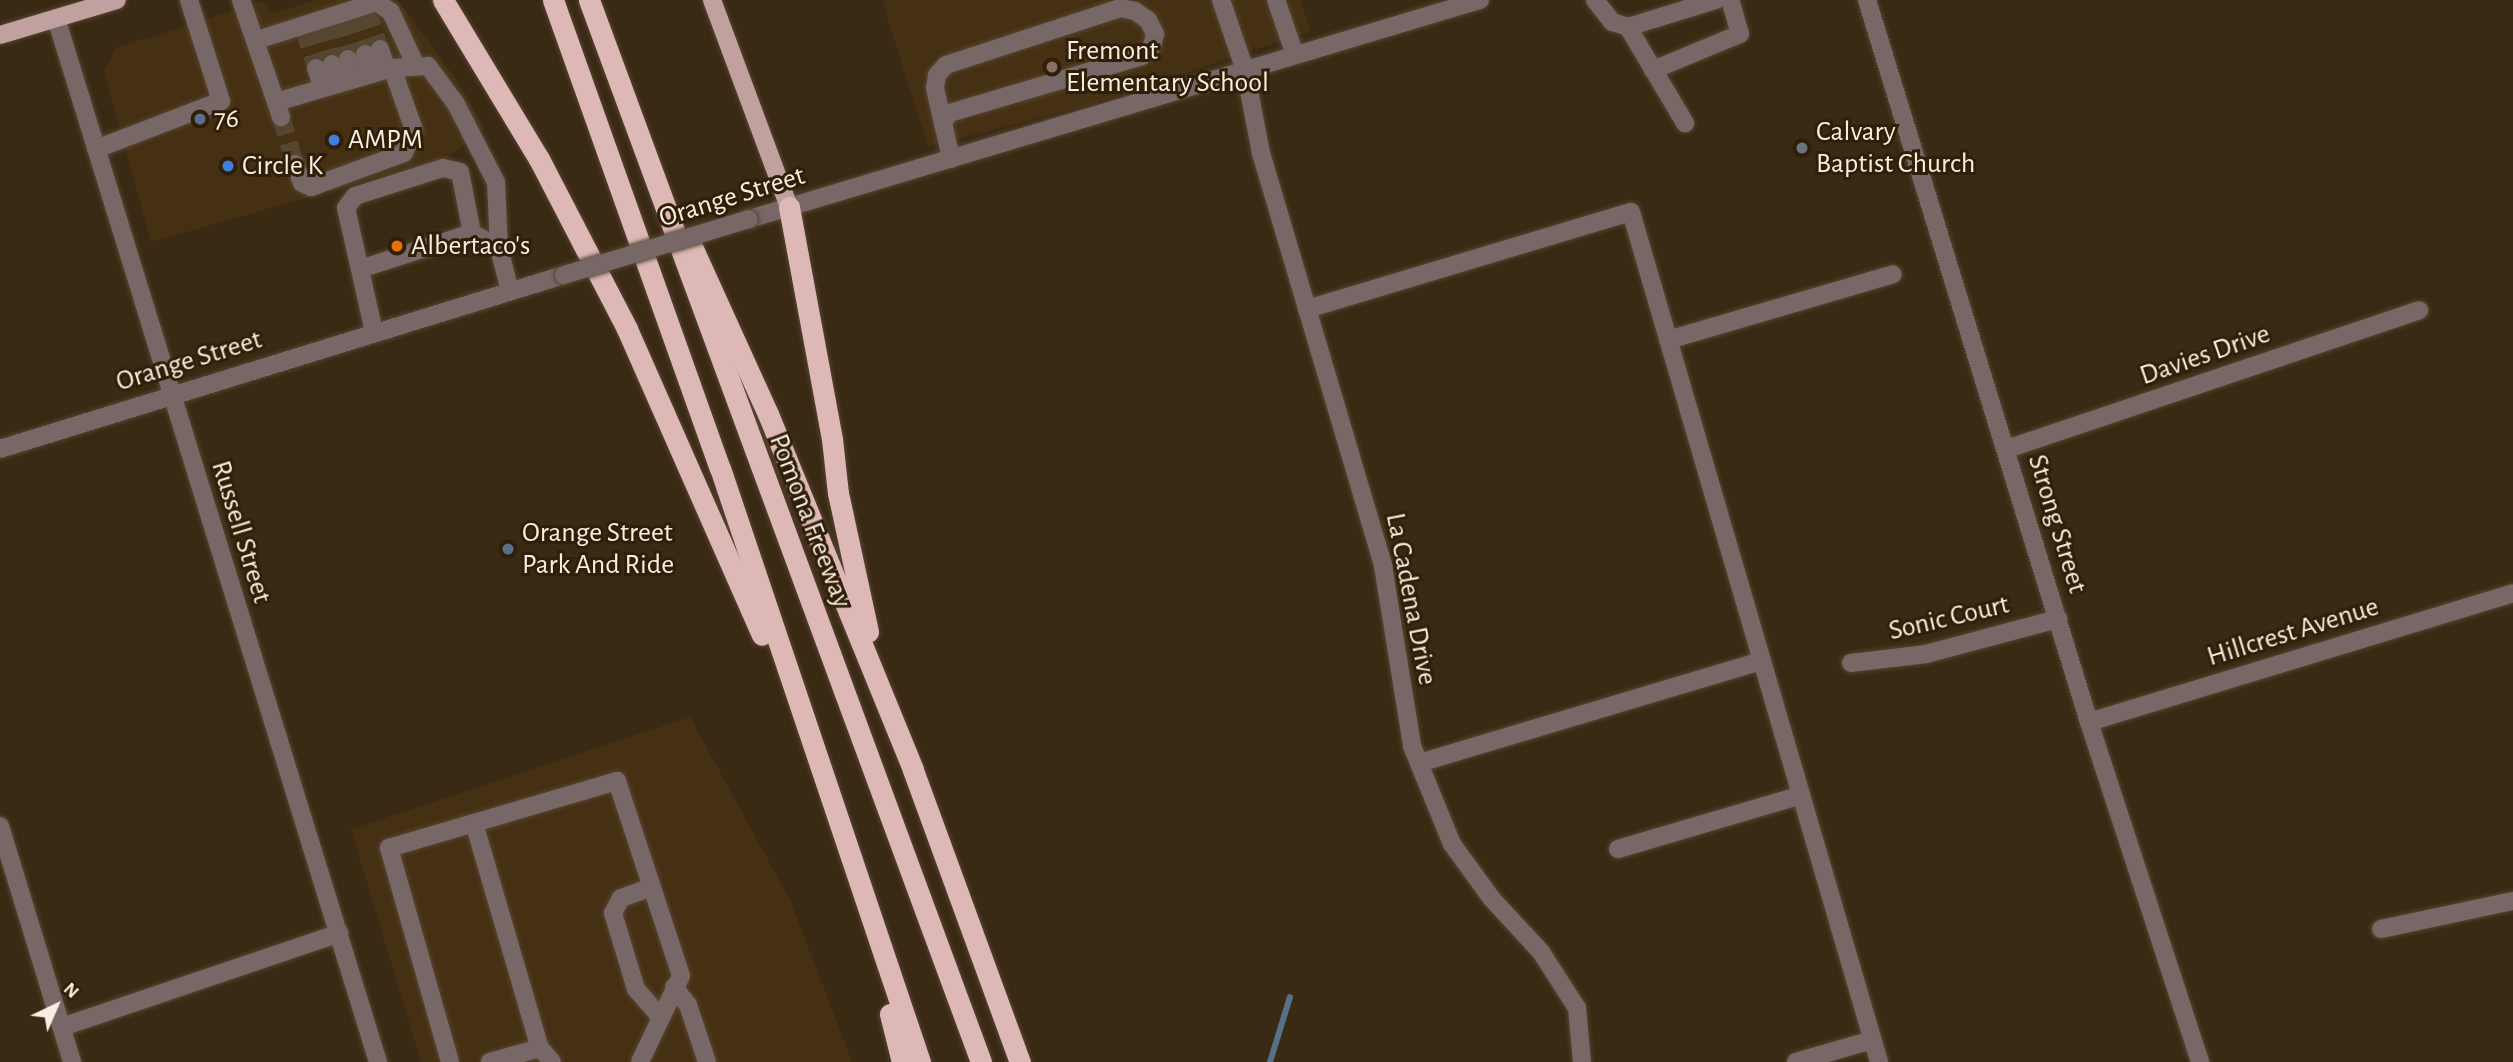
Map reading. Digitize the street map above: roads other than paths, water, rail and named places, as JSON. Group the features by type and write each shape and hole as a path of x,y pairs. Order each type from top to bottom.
{"highway":[{"path":"443,0 539,159 626,329 820,769"},
{"path":"553,0 720,468 866,909 920,1062"},
{"name":"Pomona Freeway","path":"589,0 981,1062"},
{"path":"624,99 768,414 913,770 1020,1062"},
{"path":"789,207 832,439 838,493 866,626 913,770"},
{"path":"866,909 902,1062"}],"main road":[{"path":"0,35 117,0"},
{"path":"712,0 789,207"}],"street":[{"path":"96,149 221,101 189,0"},
{"path":"241,0 279,109 361,77 415,64 428,66 486,156 496,182 499,248 510,291"},
{"name":"La Cadena Drive","path":"1221,0 1245,70 1261,153 1383,566 1412,746 1452,844 1492,899 1541,953 1577,1008 1582,1062"},
{"path":"1276,0 1295,55"},
{"name":"Orange Street","path":"0,449 170,393 1480,0"},
{"path":"1595,0 1612,22 1628,27 1716,0"},
{"path":"1653,70 1740,34 1730,0"},
{"name":"Strong Street","path":"1867,0 2089,722 2200,1062"},
{"path":"257,40 335,18 377,2 391,12 415,64"},
{"path":"943,123 949,113 1142,56 1152,46 1155,34 1148,20 1135,10 1120,8 946,65 937,75 935,88 951,159"},
{"name":"Russell Street","path":"55,18 378,1062"},
{"path":"1628,27 1685,122"},
{"path":"348,59 361,77"},
{"path":"348,59 361,77"},
{"path":"295,164 302,183 311,187 404,153 414,130 361,77 348,59"},
{"path":"374,332 346,208 355,196 443,168 460,172 472,233"},
{"path":"1307,309 1631,212 1879,1062"},
{"path":"360,269 472,233 499,248"},
{"path":"1668,340 1893,274"},
{"name":"Davies Drive","path":"2007,449 2419,310"},
{"name":"Hillcrest Avenue","path":"2089,722 2513,593"},
{"name":"Sonic Court","path":"1851,663 1926,654 2058,619"},
{"path":"1419,763 1762,661"},
{"path":"450,1062 389,848 617,781 649,888 681,976 659,1015 640,1062"},
{"path":"1618,849 1801,795"},
{"path":"474,823 540,1048 552,1062"},
{"path":"0,826 72,1062"},
{"path":"649,888 621,898 613,912 636,989 659,1015"},
{"path":"2381,929 2513,901"},
{"path":"62,1027 340,933"},
{"path":"674,987 688,1005 707,1062"},
{"path":"1796,1062 1872,1040"},
{"path":"490,1062 540,1048"}],"waterway":[{"path":"1270,1062 1290,997"}],"tunnel":[{"path":"367,10 380,49"},
{"path":"352,15 365,54"},
{"path":"336,20 348,59"},
{"path":"320,24 332,64"},
{"path":"304,29 316,68"},
{"path":"281,117 295,164"}],"place":[{"name":"Fremont Elementary School","path":"1052,67"},
{"name":"76","path":"200,119"},
{"name":"AMPM","path":"334,140"},
{"name":"Calvary Baptist Church","path":"1802,148"},
{"name":"Circle K","path":"228,166"},
{"name":"Albertaco's","path":"397,246"},
{"name":"Orange Street Park And Ride","path":"508,549"}]}
